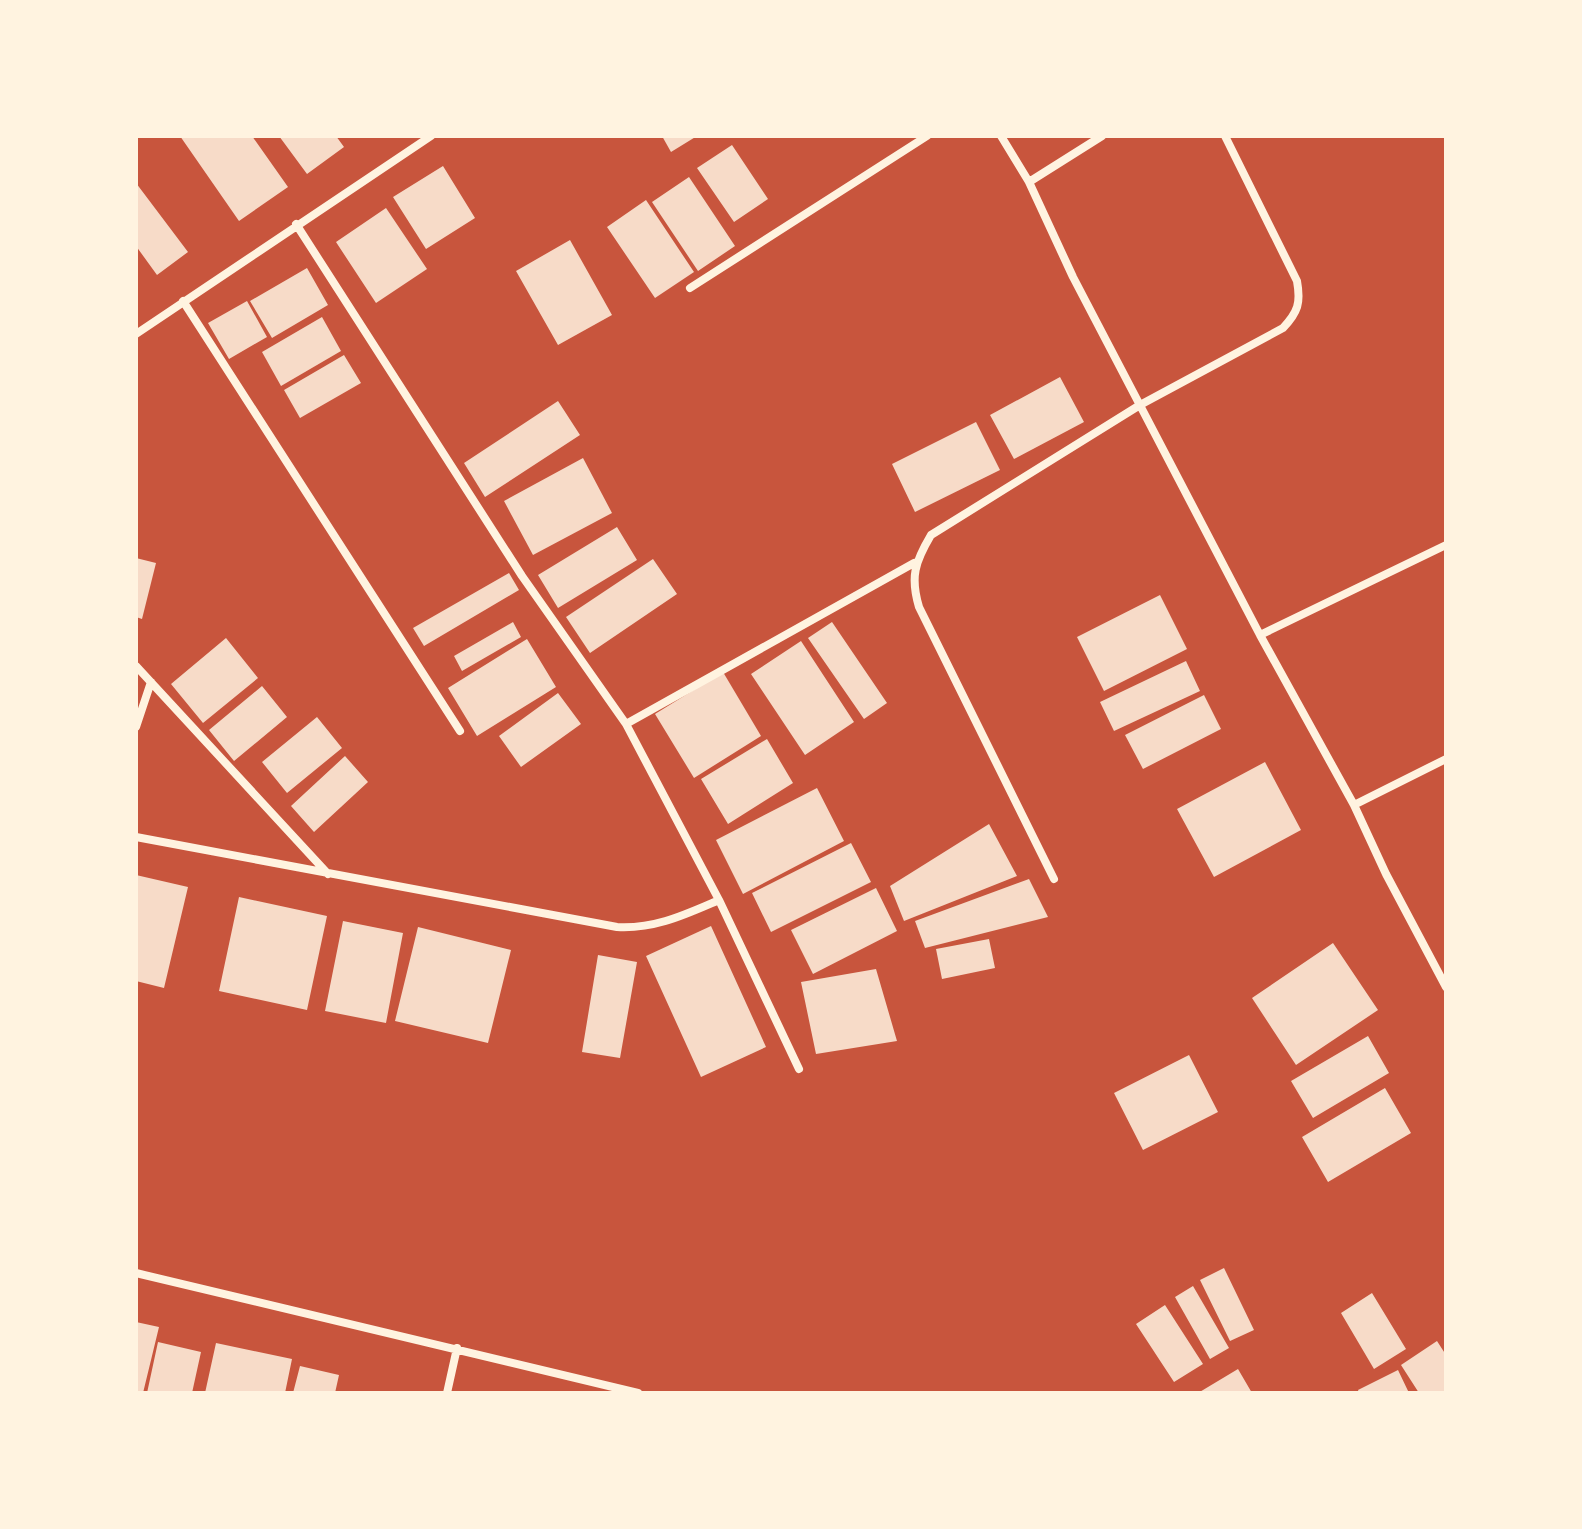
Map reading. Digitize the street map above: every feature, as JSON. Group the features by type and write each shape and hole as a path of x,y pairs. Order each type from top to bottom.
{"street":[{"path":"136,334 431,136"},
{"path":"690,288 927,136"},
{"path":"1001,136 1029,182 1073,277 1260,635 1442,972 1446,987"},
{"path":"1029,182 1102,136"},
{"path":"1054,879 919,607 912,585 914,563 931,535 1140,405 1283,328 1297,312 1300,299 1297,281 1225,136"},
{"path":"296,224 522,576 626,724 719,900 799,1069"},
{"path":"183,301 460,731"},
{"path":"1260,635 1446,545"},
{"path":"626,724 914,563"},
{"path":"136,666 328,875"},
{"path":"136,727 151,682"},
{"path":"1354,805 1446,759"},
{"path":"136,837 617,927 643,928 666,922 719,900"},
{"path":"136,1273 635,1393"},
{"path":"447,1393 457,1348"}],"building":[{"path":"180,136 252,136 288,187 239,221"},
{"path":"279,136 336,136 344,147 307,174"},
{"path":"662,136 697,136 671,152"},
{"path":"732,145 768,199 734,222 697,168"},
{"path":"443,166 475,218 426,249 393,197"},
{"path":"689,177 735,246 698,271 652,202"},
{"path":"136,183 188,252 157,275 136,246"},
{"path":"646,200 694,272 655,298 607,227"},
{"path":"386,208 427,269 376,303 336,242"},
{"path":"570,240 612,315 558,345 516,271"},
{"path":"307,268 328,305 272,338 250,301"},
{"path":"247,301 267,337 229,359 208,323"},
{"path":"322,317 341,351 281,386 262,352"},
{"path":"344,355 361,383 300,418 284,390"},
{"path":"1060,377 1084,422 1014,459 990,415"},
{"path":"558,401 580,435 485,497 464,463"},
{"path":"976,422 1000,470 915,512 892,464"},
{"path":"583,458 612,513 533,555 504,501"},
{"path":"617,527 637,560 558,608 538,575"},
{"path":"136,558 156,563 142,619 136,617"},
{"path":"653,559 677,594 590,653 566,617"},
{"path":"509,573 519,590 424,646 413,628"},
{"path":"1160,595 1187,649 1104,691 1077,637"},
{"path":"513,622 521,637 462,671 454,656"},
{"path":"832,622 887,703 864,719 808,638"},
{"path":"226,638 258,678 203,723 171,684"},
{"path":"527,639 556,687 477,736 448,688"},
{"path":"801,641 854,722 805,755 751,674"},
{"path":"1186,661 1200,691 1114,731 1100,702"},
{"path":"723,672 761,736 694,778 655,714"},
{"path":"262,686 287,717 234,761 209,730"},
{"path":"558,693 581,724 521,767 499,736"},
{"path":"1204,695 1221,729 1143,769 1125,735"},
{"path":"317,717 342,748 287,793 262,762"},
{"path":"767,739 793,783 728,824 701,779"},
{"path":"345,756 368,782 314,832 291,806"},
{"path":"1265,762 1301,830 1214,877 1177,809"},
{"path":"817,788 844,841 743,894 716,840"},
{"path":"989,824 1017,876 904,921 890,886"},
{"path":"851,843 871,882 771,932 752,893"},
{"path":"136,875 188,887 164,988 136,981"},
{"path":"1029,879 1048,917 925,948 915,921"},
{"path":"876,888 897,931 813,974 791,930"},
{"path":"239,897 327,916 307,1010 219,991"},
{"path":"343,921 403,933 386,1023 325,1011"},
{"path":"711,926 766,1047 701,1077 646,956"},
{"path":"418,927 511,950 488,1043 395,1021"},
{"path":"989,939 995,968 942,979 936,949"},
{"path":"1333,943 1378,1010 1296,1065 1252,998"},
{"path":"598,955 637,962 620,1058 582,1052"},
{"path":"876,969 897,1041 816,1054 801,982"},
{"path":"1368,1036 1389,1073 1313,1118 1291,1081"},
{"path":"1189,1055 1218,1112 1143,1150 1114,1093"},
{"path":"1385,1088 1411,1133 1328,1182 1302,1137"},
{"path":"1224,1268 1254,1330 1230,1341 1200,1280"},
{"path":"1193,1286 1229,1348 1210,1359 1175,1297"},
{"path":"1372,1293 1406,1349 1374,1369 1341,1313"},
{"path":"1165,1305 1203,1364 1174,1382 1136,1324"},
{"path":"136,1322 159,1327 143,1393 136,1392"},
{"path":"1437,1341 1446,1355 1446,1393 1419,1393 1401,1365"},
{"path":"158,1342 201,1352 192,1393 147,1393"},
{"path":"216,1343 292,1359 285,1393 205,1393"},
{"path":"300,1366 339,1375 335,1393 293,1393"},
{"path":"1238,1369 1252,1393 1198,1393"},
{"path":"1398,1370 1409,1393 1359,1393 1358,1390"}]}
